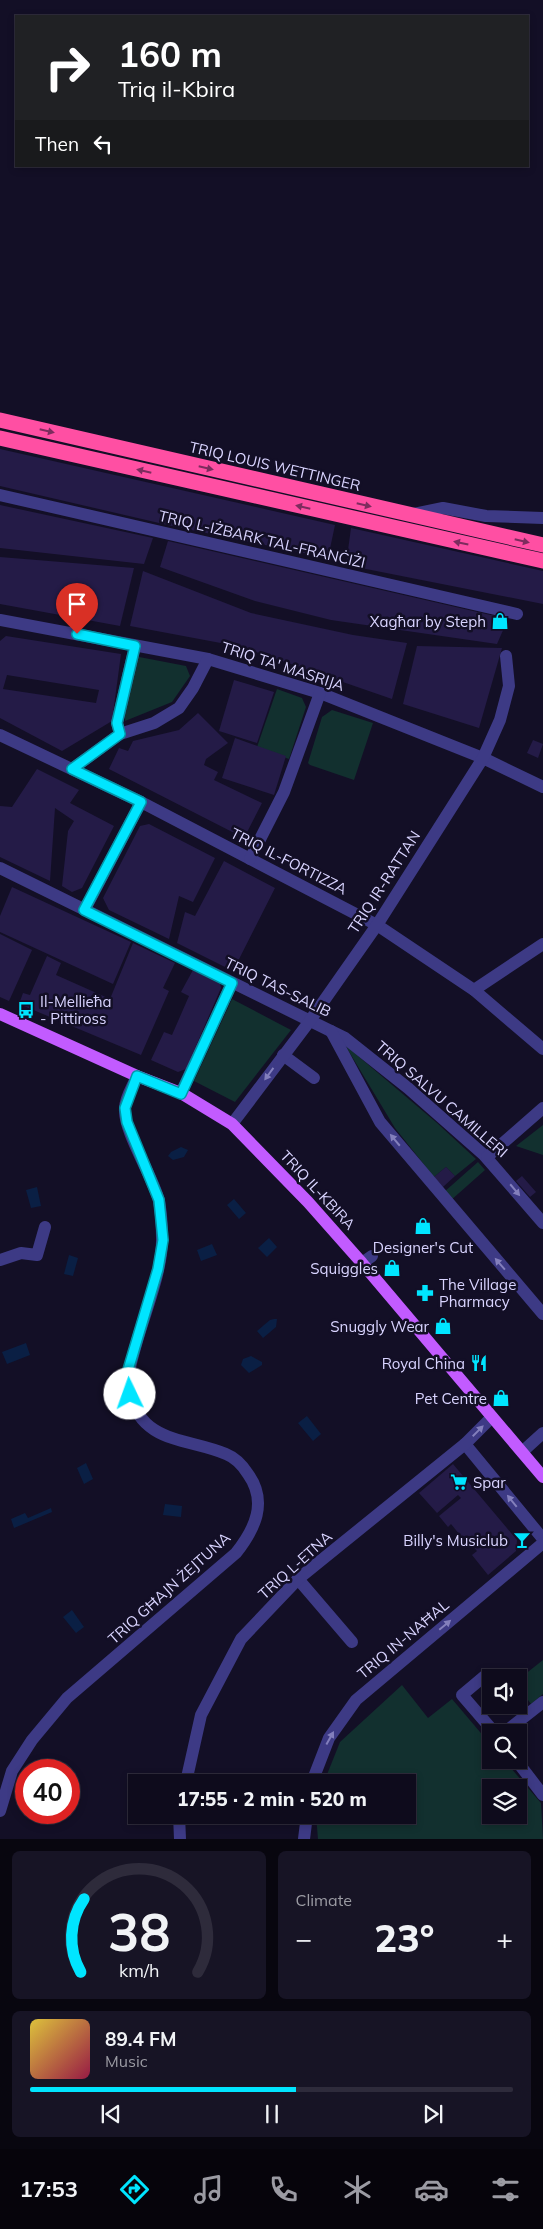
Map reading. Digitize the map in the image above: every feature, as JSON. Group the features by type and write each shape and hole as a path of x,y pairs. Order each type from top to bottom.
{"highway":[{"name":"TRIQ LOUIS WETTINGER","path":"0,420 543,545"},
{"path":"0,438 543,561"}],"main road":[{"name":"TRIQ IL-KBIRA","path":"0,1014 181,1094 232,1124 367,1259 492,1417 543,1477"}],"street":[{"name":"TRIQ L-IŻBARK TAL-FRANĊIŻI","path":"0,495 517,614"},
{"path":"409,515 443,508 486,516 543,518"},
{"name":"TRIQ TA' MASRIJA","path":"0,620 208,659 320,693 483,758 543,787"},
{"path":"120,734 117,723 135,646"},
{"path":"483,758 500,720 509,686 506,656"},
{"path":"72,769 120,734 154,723 179,708 193,688 208,659"},
{"path":"250,859 284,792 320,693"},
{"name":"TRIQ IL-FORTIZZA","path":"0,735 141,802 377,925 474,990 543,1049"},
{"name":"TRIQ IR-RATTAN","path":"232,1124 309,1022 377,925 483,758"},
{"path":"84,910 141,802"},
{"name":"TRIQ TAS-SALIB","path":"0,868 309,1022 331,1031 380,1122 543,1314"},
{"path":"474,990 543,944"},
{"path":"181,1094 232,983"},
{"name":"TRIQ SALVU CAMILLERI","path":"331,1031 345,1038 408,1088 487,1157 543,1223"},
{"path":"283,1054 314,1078"},
{"name":"TRIQ GĦAJN ŻEJTUNA","path":"0,1812 12,1772 32,1740 67,1698 236,1553 248,1537 257,1518 259,1495 242,1465 228,1455 169,1438 152,1429 139,1415 130,1394 128,1370 158,1269 163,1240 159,1200 126,1115 125,1108 137,1076"},
{"path":"487,1157 543,1108"},
{"path":"0,1260 21,1253 37,1255 45,1227"},
{"name":"TRIQ L-ETNA","path":"188,1774 201,1715 241,1639 298,1579 465,1444 492,1417"},
{"path":"522,1452 543,1433"},
{"path":"465,1444 543,1539"},
{"name":"TRIQ IN-NAĦAL","path":"315,1774 329,1738 356,1700 543,1543"},
{"path":"298,1579 352,1642"},
{"path":"482,1678 462,1695 487,1724"},
{"path":"514,1724 543,1702"},
{"path":"523,1769 543,1795"},
{"path":"179,1824 180,1839"},
{"path":"304,1839 306,1824"}],"green space":[{"path":"134,656 186,666 190,676 172,702 125,721 124,704"},
{"path":"277,689 302,698 306,707 289,759 257,747"},
{"path":"332,710 373,723 354,780 308,763 322,717"},
{"path":"232,999 291,1030 235,1102 194,1081"},
{"path":"345,1045 437,1123 476,1159 455,1176 446,1167 434,1177 395,1128"},
{"path":"543,1125 543,1155 516,1146"},
{"path":"478,1162 485,1170 450,1201 443,1193"},
{"path":"543,1660 543,1694 531,1704 527,1699 527,1673"},
{"path":"402,1685 428,1718 452,1699 482,1734 482,1769 512,1769 520,1779 482,1779 482,1824 527,1824 527,1787 541,1803 543,1839 318,1839 317,1824 416,1824 416,1774 327,1774 340,1742"}],"water":[{"path":"181,1147 188,1150 184,1157 173,1160 168,1156 171,1152"},
{"path":"37,1187 41,1206 31,1208 26,1190"},
{"path":"234,1199 246,1213 239,1219 227,1205"},
{"path":"269,1238 277,1247 267,1257 258,1248"},
{"path":"212,1244 217,1255 201,1261 197,1250"},
{"path":"69,1255 78,1258 73,1276 64,1274"},
{"path":"274,1319 277,1319 276,1327 263,1338 257,1331"},
{"path":"26,1343 30,1355 7,1364 2,1352"},
{"path":"251,1356 262,1362 262,1365 249,1373 241,1365 243,1359"},
{"path":"307,1416 321,1434 313,1441 298,1423"},
{"path":"86,1463 93,1479 84,1484 77,1468"},
{"path":"165,1504 182,1506 181,1517 163,1515"},
{"path":"51,1508 52,1512 14,1528 11,1519 25,1513 28,1518"},
{"path":"72,1610 84,1627 76,1633 63,1617"}],"building":[{"path":"0,449 335,525 328,558 172,526 0,486"},
{"path":"0,505 153,538 144,564 0,548"},
{"path":"351,528 543,571 543,604 346,565"},
{"path":"168,541 508,619 497,644 331,620 255,601 160,567"},
{"path":"0,557 134,568 120,626 0,604"},
{"path":"143,571 251,613 353,635 407,643 392,699 242,647 130,626"},
{"path":"6,636 121,654 112,721 62,751 0,718 0,641","holes":["7,675 99,690 96,703 3,689"]},
{"path":"417,646 502,648 479,728 403,704"},
{"path":"234,680 274,692 257,743 219,731"},
{"path":"198,713 228,743 206,759 204,765 218,772 214,780 262,803 244,838 109,769 119,748 128,751 133,741 179,730"},
{"path":"235,738 286,756 274,795 222,778"},
{"path":"533,740 543,744 538,758 527,753"},
{"path":"37,769 79,790 70,803 114,826 82,888 72,892 62,886 68,831 74,821 55,808 50,881 0,857 0,806 12,807"},
{"path":"149,824 215,858 193,902 179,896 169,939 109,910 103,898 140,826"},
{"path":"224,861 275,888 233,971 177,943 185,912 195,916"},
{"path":"12,887 131,942 113,984 0,932 0,916"},
{"path":"0,934 32,950 9,1001 0,997"},
{"path":"133,943 175,963 163,988 169,991 141,1055 19,1004 23,993 30,995 47,956 61,963 56,975 110,999"},
{"path":"193,970 220,983 221,988 186,1069 178,1072 151,1060 164,1032 172,1035 189,996 181,992"},
{"path":"446,1167 455,1176 443,1187 434,1177"},
{"path":"522,1176 536,1192 530,1197 516,1181"},
{"path":"453,1464 517,1540 516,1551 488,1575 472,1555 477,1551 469,1542 464,1546 457,1538 460,1535 451,1524 448,1527 439,1516 461,1498 458,1495 437,1513 419,1493"}],"place":[{"name":"Xagħar by Steph","path":"500,621"},
{"name":"Il-Mellieħa - Pittiross","path":"26,1010"},
{"name":"Designer's Cut","path":"423,1226"},
{"name":"Squiggles","path":"392,1268"},
{"name":"The Village Pharmacy","path":"425,1293"},
{"name":"Snuggly Wear","path":"443,1326"},
{"name":"Royal China","path":"479,1363"},
{"name":"Pet Centre","path":"501,1398"},
{"name":"Spar","path":"459,1482"},
{"name":"Billy's Musiclub","path":"522,1540"}],"route":[{"path":"77,634 135,646 117,723 120,734 72,769 141,802 84,910 232,983 181,1094 137,1076 125,1108 127,1122 159,1200 163,1240 158,1269 128,1370 130,1394"}]}
